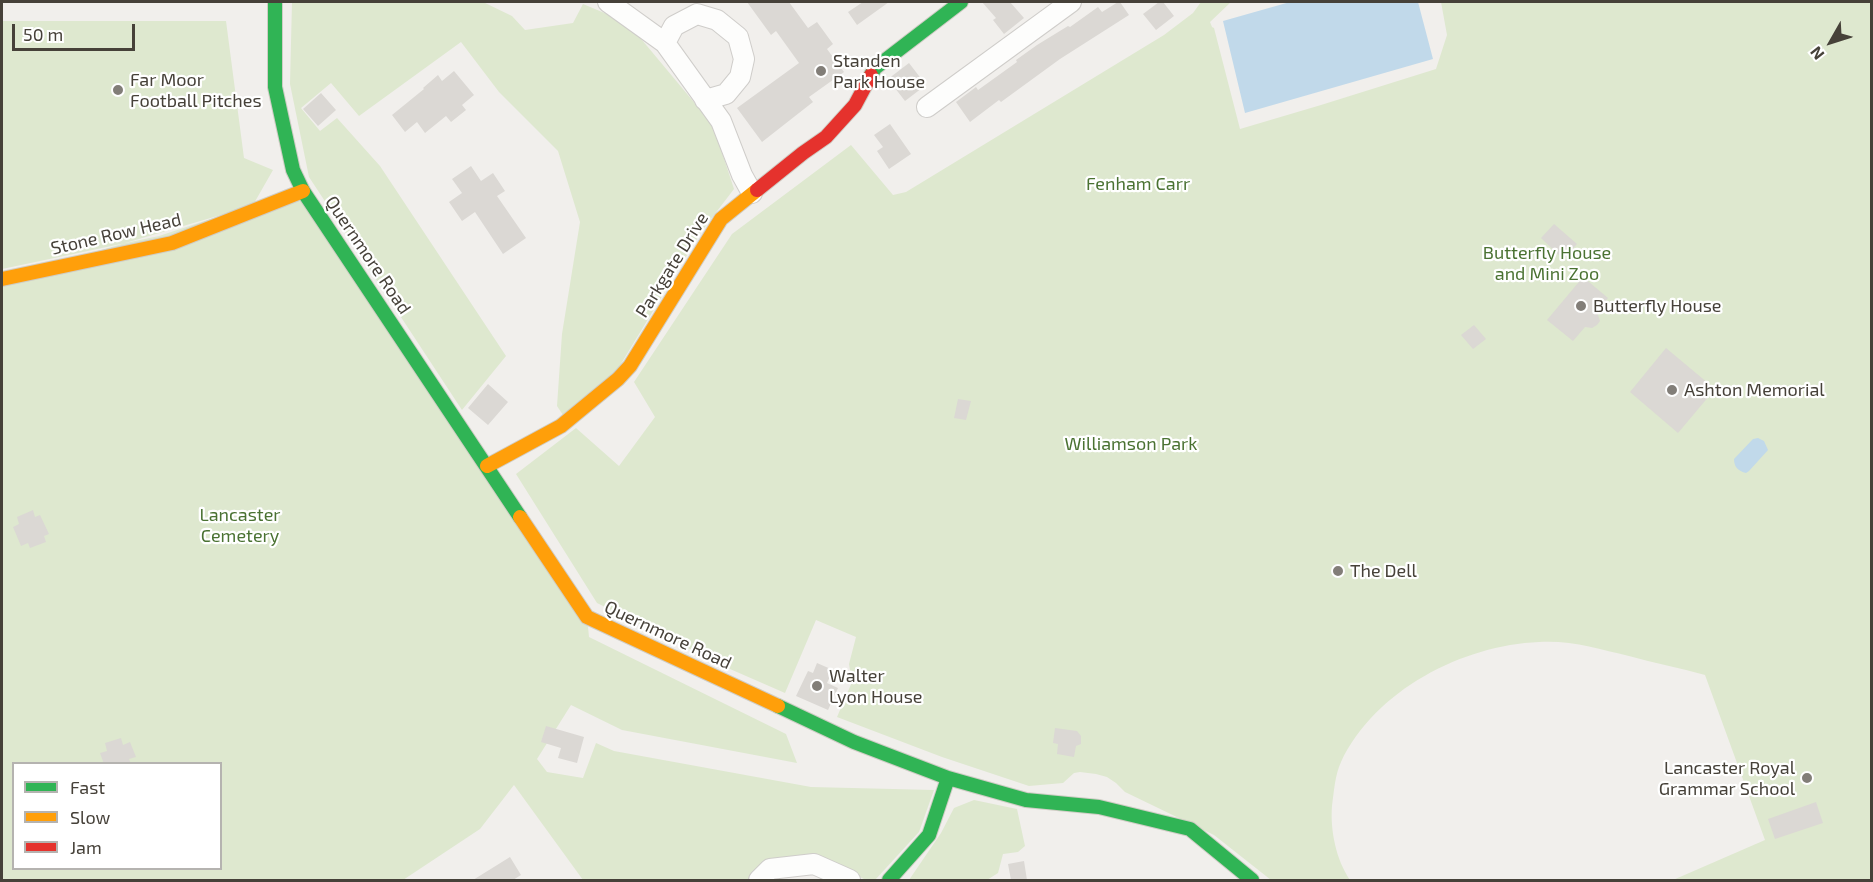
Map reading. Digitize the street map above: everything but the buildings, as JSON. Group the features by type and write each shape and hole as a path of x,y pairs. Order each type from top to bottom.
{"street":[{"path":"608,2 665,43 721,121 741,175 752,193"},
{"name":"Parkgate Drive","path":"487,466 561,426 618,379 630,366 721,219 802,153 826,137 855,105 875,68 961,2"},
{"path":"927,107 1071,2"},
{"name":"Quernmore Road","path":"269,5 275,87 293,170 303,190 587,617 854,742 948,777 1026,800 1100,807 1190,829 1252,880"},
{"path":"665,43 674,26 697,14 717,20 738,37 744,59 740,77 726,94 705,100"},
{"name":"Stone Row Head","path":"2,279 172,243 303,190"},
{"path":"889,880 929,835 948,777"},
{"path":"759,880 770,869 814,864 850,880"}],"green space":[{"path":"292,2 483,2 512,16 525,30 573,23 583,4 614,17 637,34 713,125 734,189 701,232 616,372 563,415 557,406 562,334 580,222 558,151 499,92 461,42 359,116 331,83 301,108 320,131 337,118 380,166 506,356 462,410 309,177 290,84"},
{"name":"Williamson Park","path":"1201,2 1231,2 1210,22 1214,28 1240,129 1436,69 1447,35 1441,2 1871,2 1871,880 1673,880 1765,840 1705,675 1596,648 1551,642 1510,645 1452,662 1424,676 1399,693 1376,713 1356,736 1337,772 1332,806 1333,835 1341,863 1350,880 1271,880 1214,835 1125,792 1107,777 1080,772 1074,773 1063,783 1029,786 942,757 837,717 852,682 849,664 856,637 816,620 785,693 730,669 597,603 516,474 576,428 619,466 655,417 634,382 732,234 851,145 893,195 906,192 1164,35 1193,13"},
{"name":"Far Moor Football Pitches","path":"2,21 226,21 244,158 273,170 253,205 159,236 2,269"},
{"name":"Lancaster Cemetery","path":"303,191 587,617 589,637 786,734 797,763 622,730 571,705 537,759 547,772 583,778 596,743 614,751 811,787 934,790 919,832 875,880 866,880 819,857 752,880 583,880 514,785 480,829 403,880 2,880 2,279"},
{"path":"974,800 1017,809 1025,846 1018,852 1003,854 998,873 987,880 909,880 941,833 954,808"}],"water":[{"path":"1290,2 1418,2 1433,59 1245,113 1223,21"},
{"path":"1758,438 1764,441 1768,450 1749,471 1746,473 1741,471 1737,468 1734,459 1753,439"}],"traffic: fast":[{"path":"275,2 275,87 293,170 303,191 520,517"},
{"path":"871,75 875,68 961,2"},
{"path":"778,706 854,742 948,778 1026,800 1099,807 1190,829 1252,880"},
{"path":"889,880 929,835 948,778"}],"traffic: slow":[{"path":"487,466 561,426 618,379 630,366 721,219 757,190"},
{"path":"2,279 172,243 303,191"},
{"path":"520,517 587,617 778,706"}],"traffic: jam":[{"path":"757,190 826,137 855,105 871,75"}],"place":[{"name":"Standen Park House","path":"821,71"},
{"name":"Far Moor Football Pitches","path":"118,90"},
{"name":"Butterfly House","path":"1581,306"},
{"name":"Ashton Memorial","path":"1672,390"},
{"name":"The Dell","path":"1338,571"},
{"name":"Walter Lyon House","path":"817,686"},
{"name":"Lancaster Royal Grammar School","path":"1807,778"}],"park label":[{"name":"Fenham Carr","path":"1138,184"},
{"name":"Butterfly House and Mini Zoo","path":"1547,263"}]}
